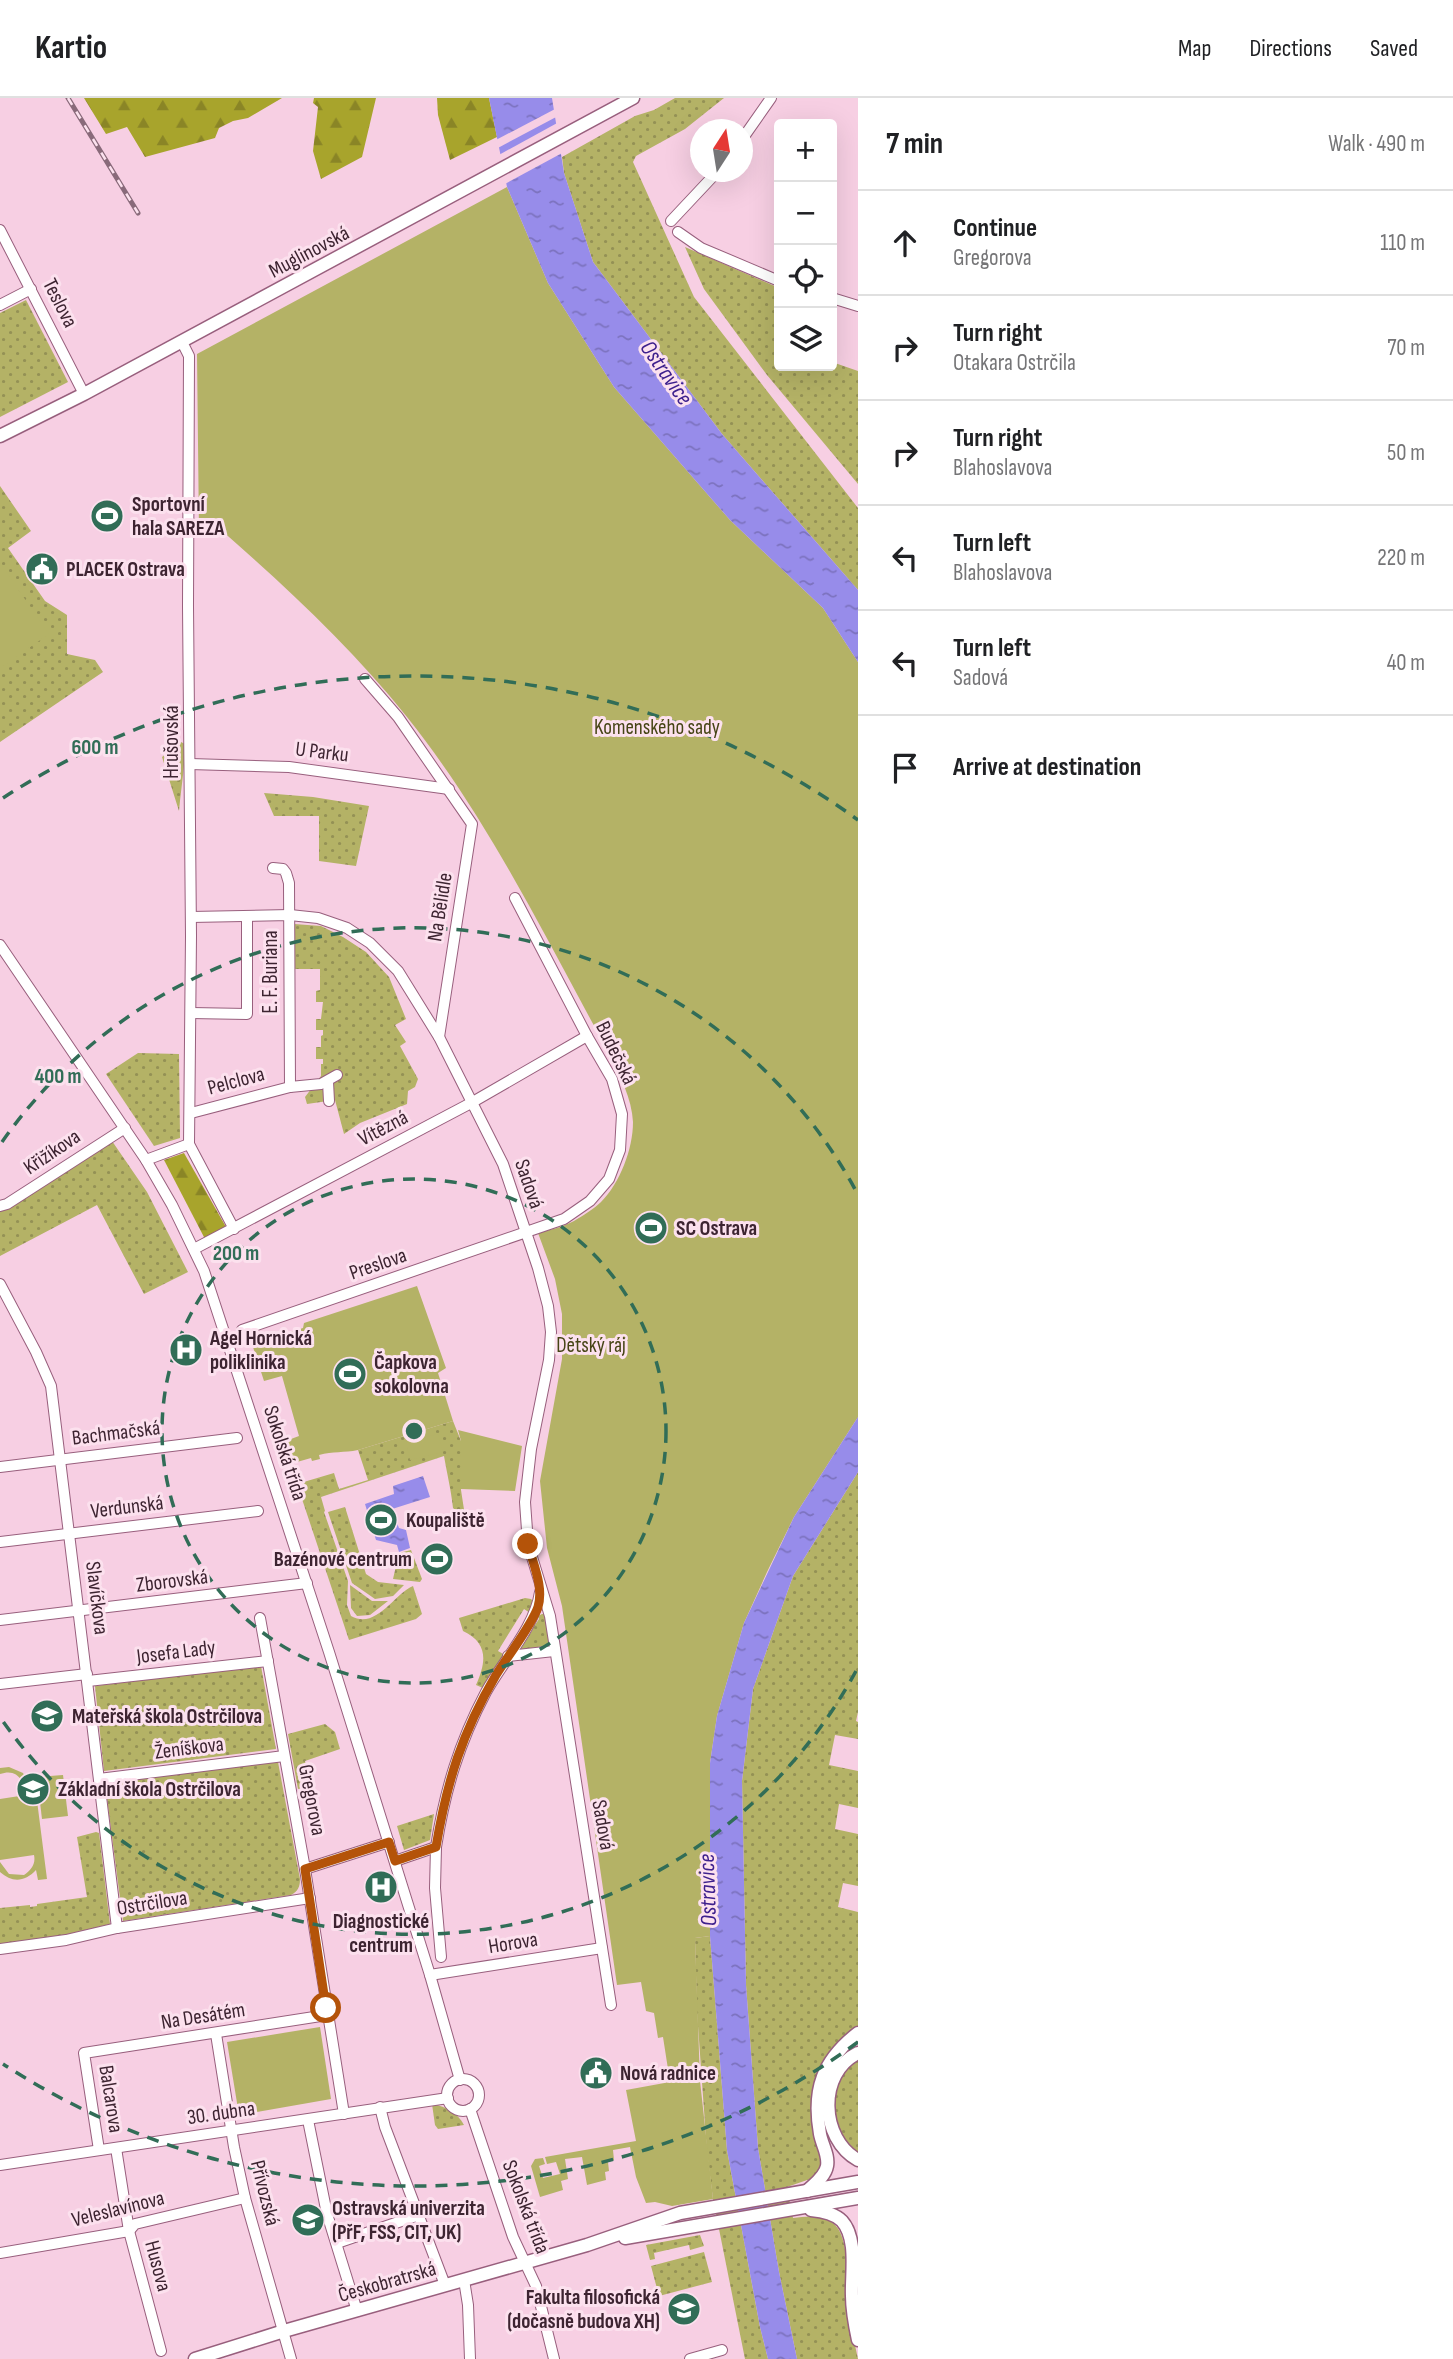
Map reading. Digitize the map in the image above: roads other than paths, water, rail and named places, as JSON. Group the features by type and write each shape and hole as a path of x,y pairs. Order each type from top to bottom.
{"main road":[{"name":"Muglinovská","path":"0,436 182,342 633,98"},
{"path":"807,2191 823,2175 827,2165 820,2090 826,2067 838,2049 858,2033"},
{"path":"858,2053 846,2060 837,2071 824,2118 837,2142 858,2160"},
{"name":"Českobratrská","path":"653,2227 680,2213 858,2182"},
{"name":"Českobratrská","path":"195,2359 284,2331 653,2227 797,2209 858,2198"},
{"path":"797,2209 825,2212 843,2223 848,2233 851,2246 851,2291 858,2340"}],"street":[{"path":"753,124 771,98"},
{"path":"671,221 708,182"},
{"name":"Teslova","path":"0,230 84,394"},
{"path":"678,232 701,248 774,279"},
{"path":"0,305 31,289"},
{"path":"837,300 858,306"},
{"name":"Hrušovská","path":"182,342 189,356 190,1144"},
{"name":"Na Bělidle","path":"365,678 398,717 472,824 439,1037"},
{"name":"U Parku","path":"190,764 314,769 449,789"},
{"name":"E. F. Buriana","path":"273,869 283,869 286,873 290,915 290,1087"},
{"name":"Budečská","path":"515,898 612,1079 622,1114 617,1159 609,1179 590,1201 564,1219 525,1233"},
{"name":"Sadová","path":"191,917 290,915 318,918 333,922 370,943 398,971 439,1037 503,1164 548,1306 550,1360 531,1449 526,1489 528,1544 550,1616 611,2006"},
{"path":"191,1013 247,1014 247,916"},
{"name":"Sokolská třída","path":"0,945 146,1160 194,1249 228,1342 307,1583 395,1861 460,2080"},
{"name":"Vítězná","path":"194,1249 471,1103 587,1036"},
{"path":"290,1087 333,1078 330,1101"},
{"name":"Pelclova","path":"191,1113 290,1087"},
{"name":"Křižíkova","path":"0,1206 124,1128"},
{"path":"146,1160 190,1144 234,1229"},
{"name":"Preslova","path":"242,1330 525,1233"},
{"name":"Slavíčkova","path":"0,1284 51,1386 117,1928"},
{"name":"Bachmačská","path":"0,1467 237,1438"},
{"name":"Verdunská","path":"0,1542 258,1511"},
{"name":"Zborovská","path":"0,1620 307,1583"},
{"path":"441,1957 435,1888 436,1847 452,1770 463,1739 485,1694 538,1608 541,1591"},
{"name":"Gregorova","path":"260,1618 310,1898 344,2114"},
{"path":"508,1656 554,1651"},
{"name":"Josefa Lady","path":"0,1685 268,1661"},
{"name":"Ženíškova","path":"99,1779 284,1756"},
{"path":"305,1869 389,1842"},
{"path":"395,1861 436,1847"},
{"name":"Ostrčilova","path":"0,1949 310,1898"},
{"name":"Horova","path":"430,1975 602,1948"},
{"name":"Na Desátém","path":"84,2053 327,2015"},
{"name":"Přívozská","path":"216,2034 231,2132 245,2198 290,2359"},
{"name":"Balcarova","path":"84,2053 99,2150"},
{"path":"460,2080 472,2082 478,2090 478,2102 470,2109 457,2110 448,2098 450,2086 460,2080"},
{"name":"30. dubna","path":"0,2165 448,2098"},
{"path":"380,2107 444,2285"},
{"name":"Sokolská třída","path":"470,2109 513,2237 536,2286 554,2359"},
{"path":"308,2120 327,2214 357,2311"},
{"name":"Husova","path":"116,2148 129,2231 161,2351"},
{"name":"Veleslavínova","path":"0,2253 129,2231 135,2224 245,2198"},
{"path":"337,2243 419,2215"},
{"path":"464,2280 470,2359"},
{"path":"690,2359 722,2350"}],"water":[{"name":"Ostravice","path":"489,98 552,98 564,173 593,262 722,434 858,590 858,662 823,608 730,520 614,387 548,283 507,187"},
{"path":"858,1417 858,1472 793,1576 753,1689 742,1781 746,1985 758,2148 797,2359 768,2359 727,2150 710,1936 710,1763 717,1716 744,1623 794,1517"},
{"path":"423,1476 430,1497 389,1510 391,1518 395,1518 399,1528 406,1530 410,1548 399,1552 397,1545 376,1540 365,1504 394,1494 393,1486"}],"railway":[{"path":"68,98 138,213"}],"place":[{"name":"Sportovní hala SAREZA","path":"107,516"},
{"name":"PLACEK Ostrava","path":"42,569"},
{"name":"SC Ostrava","path":"651,1228"},
{"name":"Agel Hornická poliklinika","path":"186,1350"},
{"name":"Čapkova sokolovna","path":"350,1374"},
{"name":"Koupaliště","path":"381,1520"},
{"name":"Bazénové centrum","path":"437,1559"},
{"name":"Mateřská škola Ostrčilova","path":"47,1716"},
{"name":"Základní škola Ostrčilova","path":"33,1789"},
{"name":"Diagnostické centrum","path":"381,1887"},
{"name":"Nová radnice","path":"596,2073"},
{"name":"Ostravská univerzita (PřF, FSS, CIT, UK)","path":"308,2220"},
{"name":"Fakulta filosofická (dočasně budova XH)","path":"684,2309"}],"park label":[{"name":"Komenského sady","path":"657,727"},
{"name":"Dětský ráj","path":"591,1345"}]}
